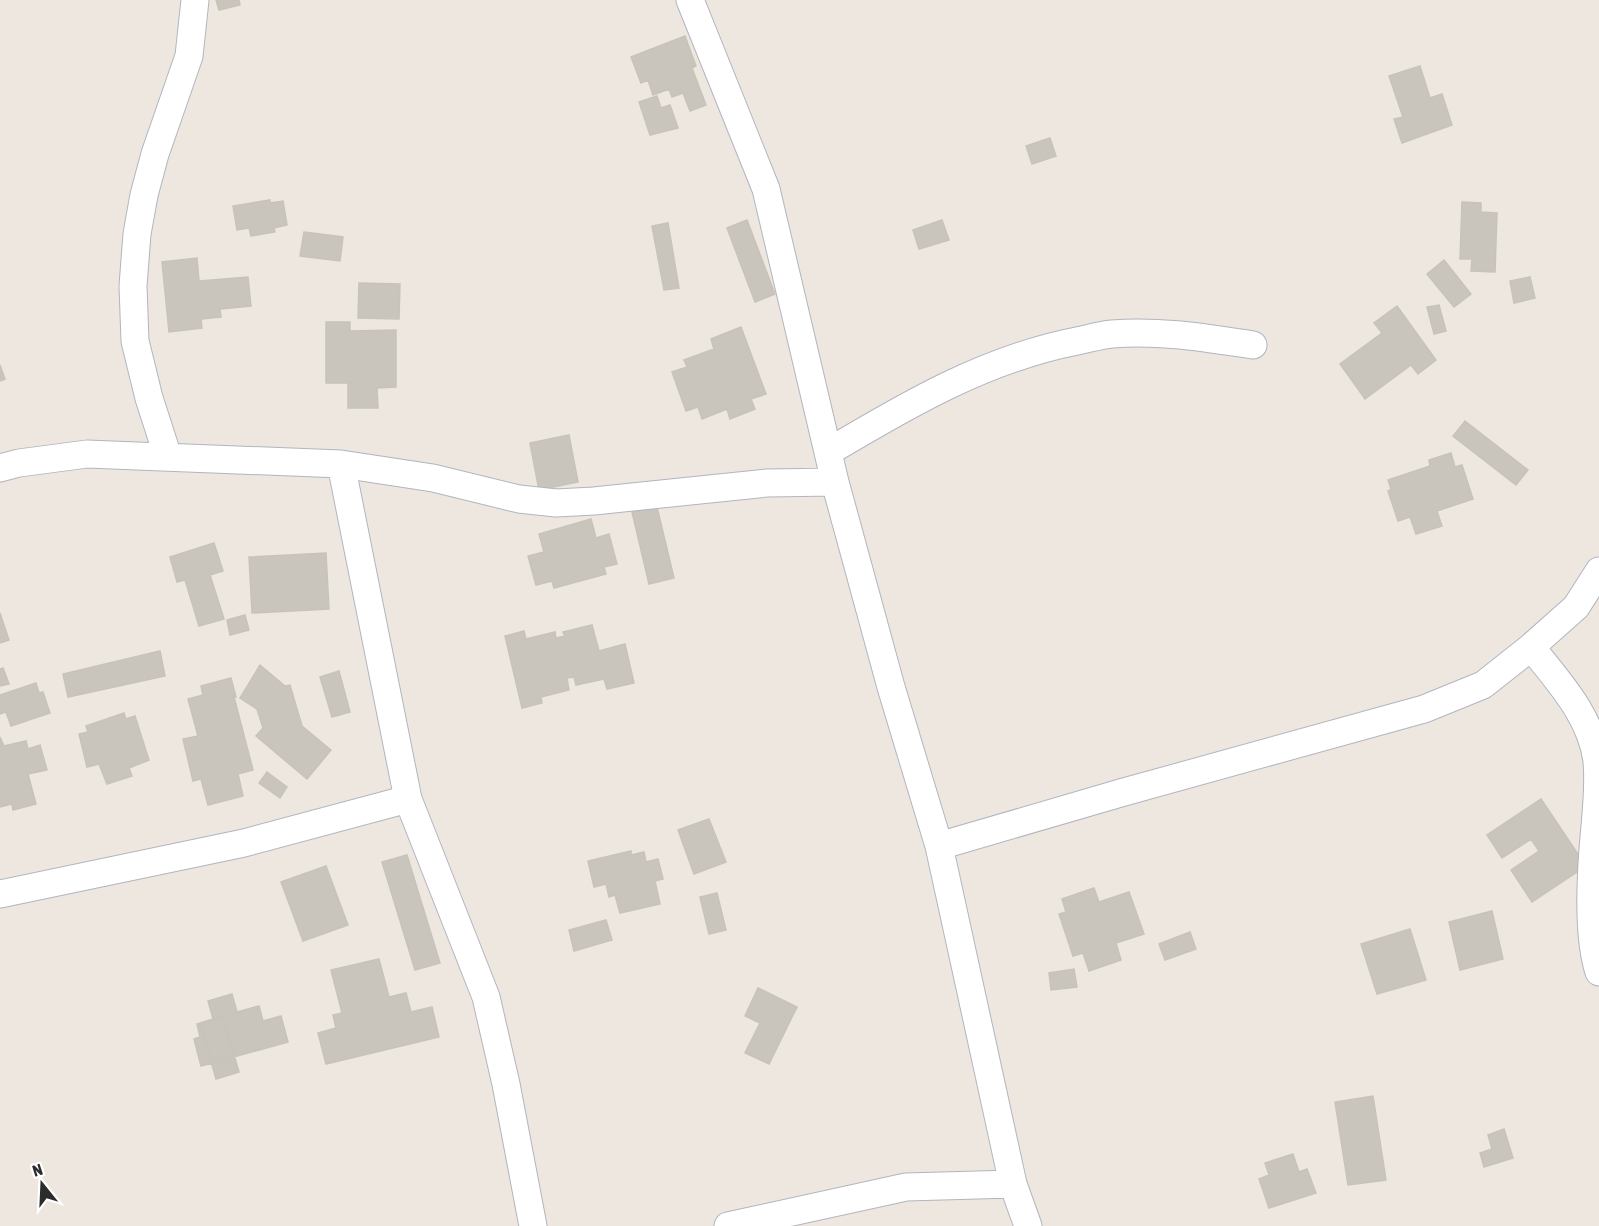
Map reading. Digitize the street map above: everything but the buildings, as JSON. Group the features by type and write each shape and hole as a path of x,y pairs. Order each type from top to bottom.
{"street":[{"path":"168,457 149,398 135,341 133,286 136,234 154,154 189,56 195,0"},
{"path":"690,0 766,189 835,482 891,687 939,846 1012,1184 1028,1226"},
{"path":"828,452 919,398 982,369 1054,345 1112,334 1167,334 1253,345"},
{"path":"0,468 19,463 87,454 341,464 433,478 519,499 556,503 766,483 835,482"},
{"path":"341,464 408,799 486,997 506,1084 533,1226"},
{"path":"939,846 1135,789 1425,710 1483,685 1531,647 1576,607 1599,571"},
{"path":"1531,647 1574,701 1586,725 1597,760 1599,787 1592,906 1594,958 1599,972"},
{"path":"0,894 244,843 408,799"},
{"path":"728,1226 906,1188 1012,1184"}]}
